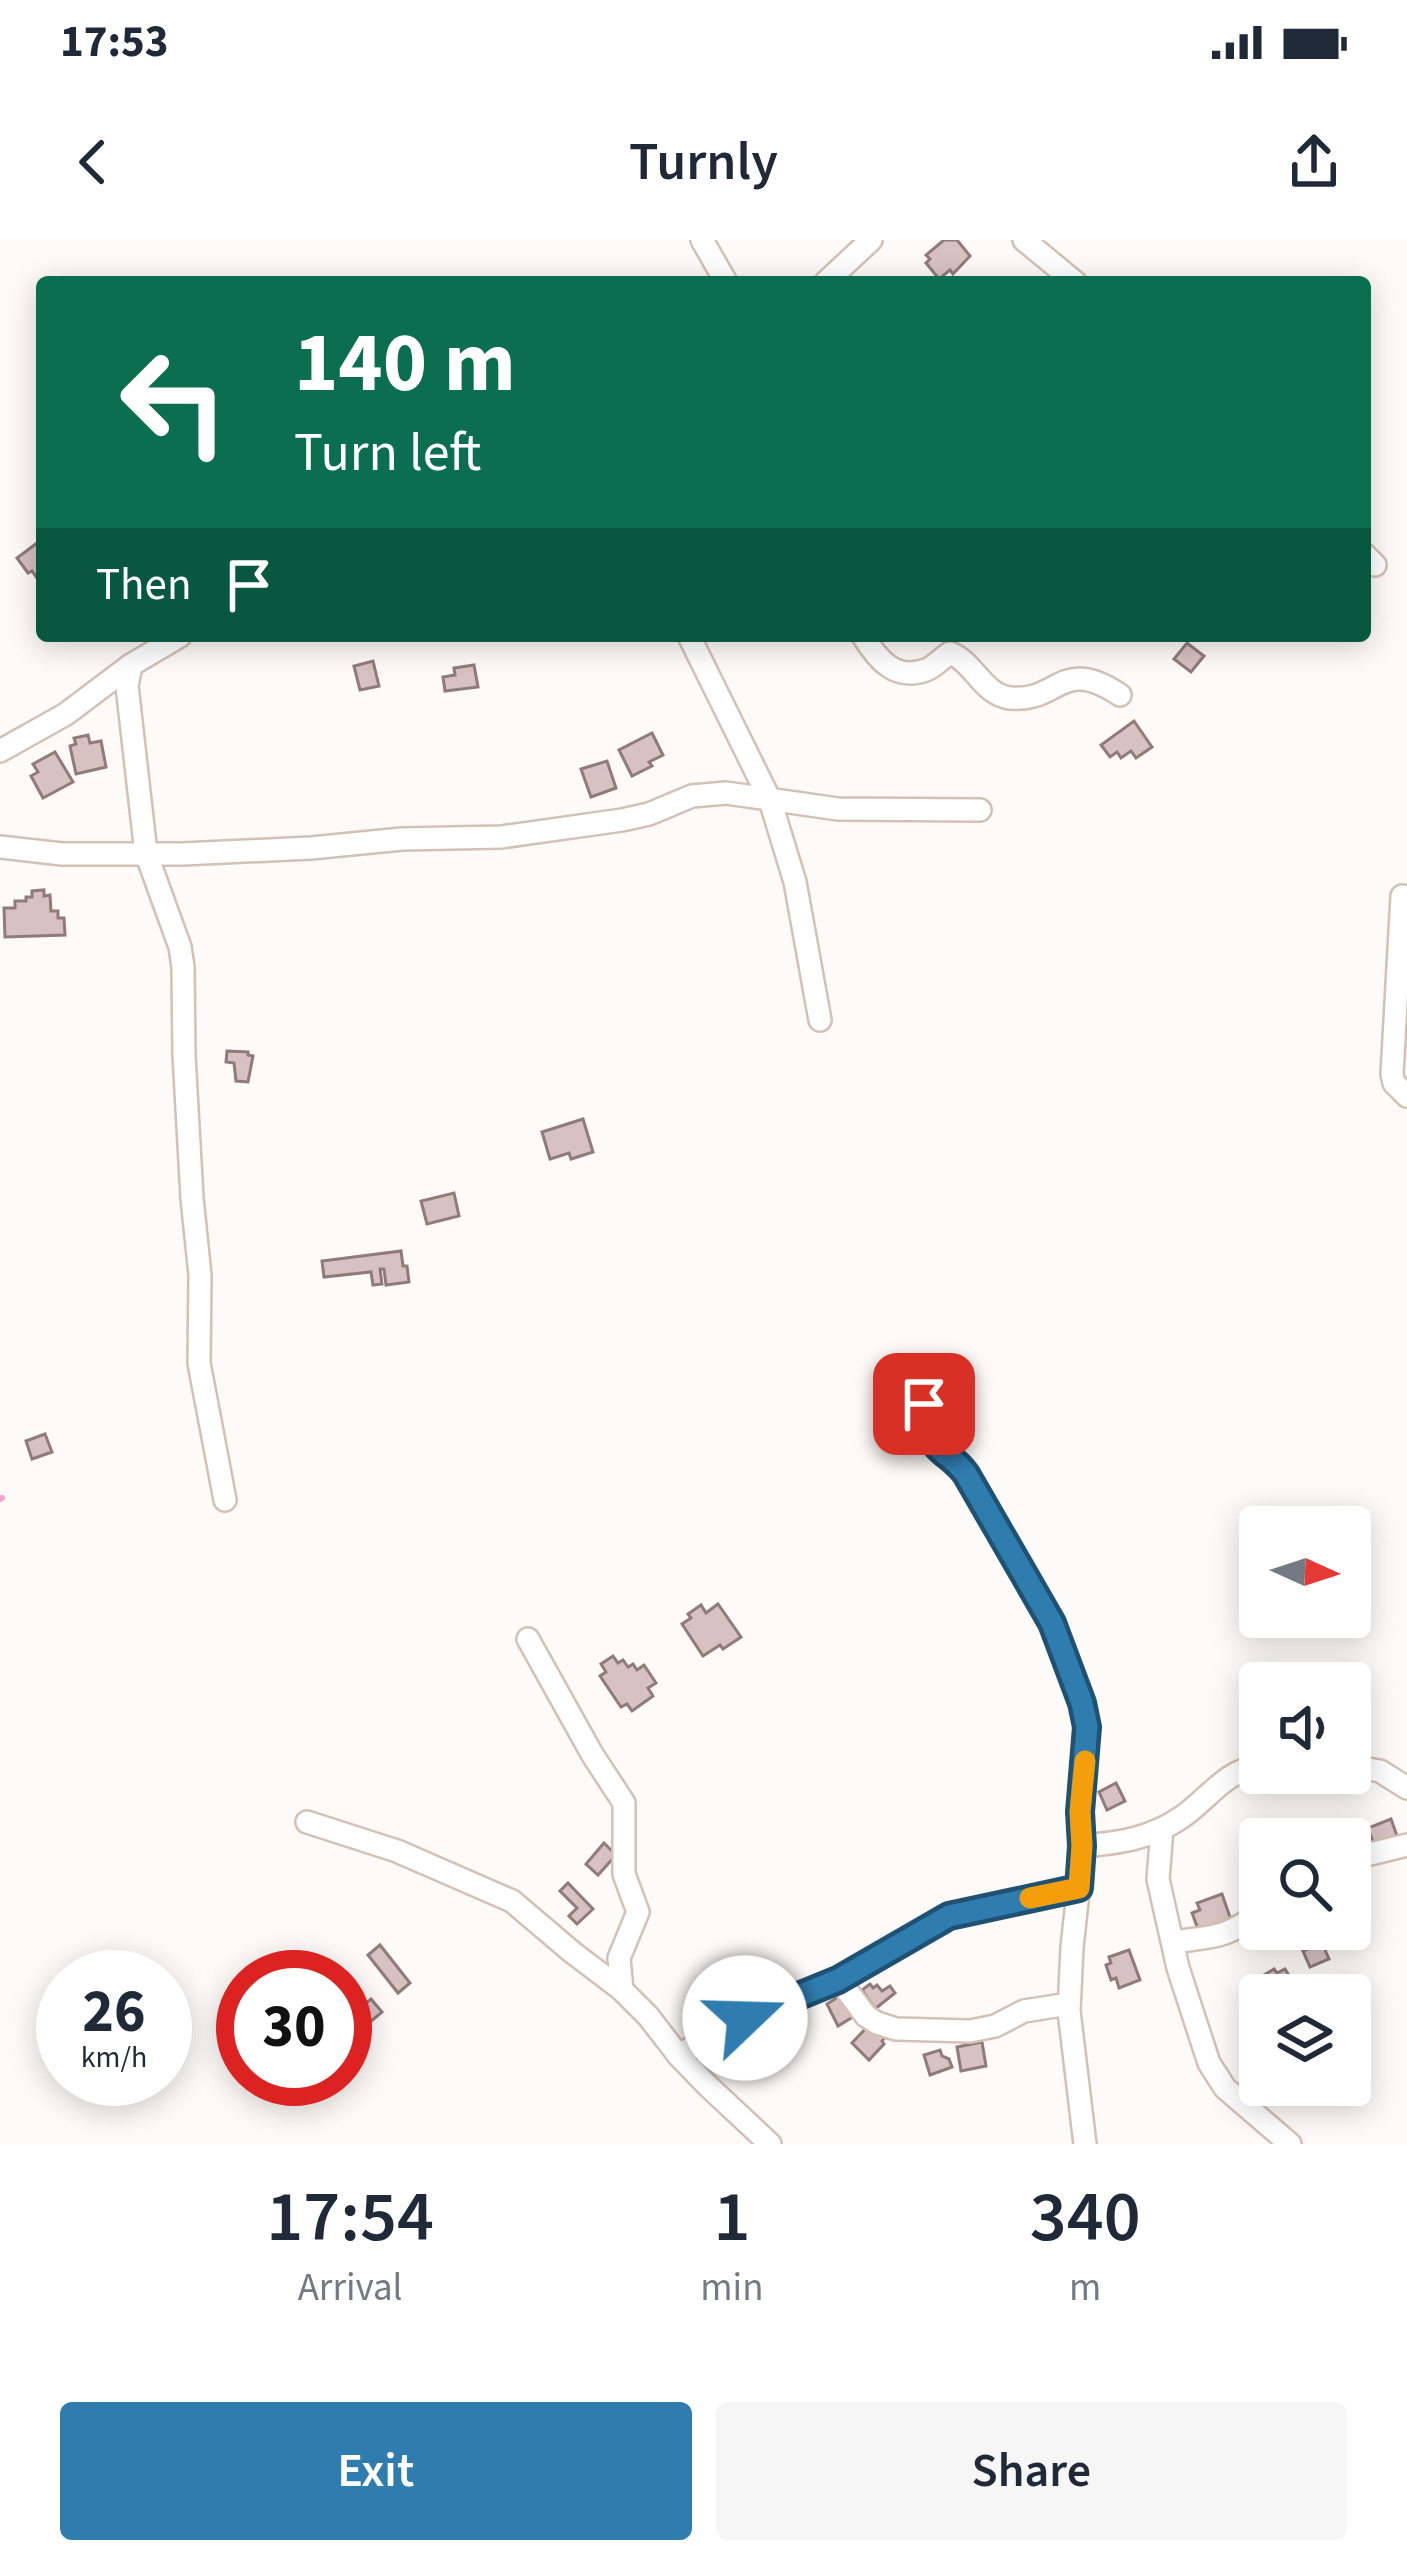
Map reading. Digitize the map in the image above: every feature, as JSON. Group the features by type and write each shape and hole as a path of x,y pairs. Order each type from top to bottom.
{"street":[{"path":"702,240 723,276"},
{"path":"832,276 871,240"},
{"path":"1024,240 1069,276"},
{"path":"0,751 66,714 130,665 170,642"},
{"path":"692,642 770,800 795,882 820,1020"},
{"path":"867,642 891,670 906,674 931,669 950,653 963,658 990,690 1008,698 1033,696 1078,678 1099,681 1120,695"},
{"path":"130,665 127,686 146,853 183,968 184,1055 200,1275 199,1364 225,1500"},
{"path":"0,847 62,854 204,853 501,837 636,817 708,793 838,809 980,810"},
{"path":"1407,897 1402,896 1392,1074 1407,1096"},
{"path":"920,1393 932,1440 956,1459 1046,1611 1073,1676 1087,1727 1069,2004 1085,2144"},
{"path":"528,1639 625,1807 624,1874 638,1912 619,1958 622,1990"},
{"path":"1082,1846 1126,1842 1162,1829 1239,1770"},
{"path":"1371,1770 1407,1788"},
{"path":"307,1822 397,1851 502,1895 529,1913 622,1990 679,2056 770,2144"},
{"path":"1162,1829 1158,1873 1185,1989 1214,2073 1290,2144"},
{"path":"1371,1854 1407,1845"},
{"path":"679,2056 740,2020 838,1980 949,1916 1079,1888"},
{"path":"1173,1942 1215,1938 1239,1927"},
{"path":"838,1980 866,2016 896,2029 983,2029 1024,2011 1069,2004"}],"building":[{"path":"944,240 957,240 970,256 953,274 950,270 937,276 926,255"},
{"path":"36,544 36,577 28,573 17,558"},
{"path":"1187,643 1204,656 1191,672 1174,659"},
{"path":"373,661 379,686 360,690 354,666"},
{"path":"474,665 478,687 445,691 443,677 455,675 454,668"},
{"path":"1134,721 1152,747 1136,758 1131,751 1121,758 1117,752 1110,757 1101,745"},
{"path":"652,733 663,755 632,776 619,750"},
{"path":"88,735 90,743 101,741 106,767 76,774 70,746 76,744 74,738"},
{"path":"55,752 73,782 43,798 31,776 38,772 33,764"},
{"path":"607,761 616,788 591,797 581,769"},
{"path":"44,890 44,896 50,895 51,911 64,918 65,935 5,937 4,908 15,908 15,901 26,901 32,891"},
{"path":"227,1051 253,1056 248,1082 236,1081 234,1063 226,1062"},
{"path":"583,1119 593,1152 550,1159 542,1132"},
{"path":"454,1193 459,1216 427,1224 421,1201"},
{"path":"401,1251 409,1282 386,1285 384,1269 380,1269 382,1284 373,1285 371,1272 324,1277 322,1261"},
{"path":"45,1434 52,1452 32,1459 26,1441"},
{"path":"718,1604 741,1637 703,1656 682,1624 701,1605 706,1613"},
{"path":"613,1656 637,1670 644,1665 656,1683 648,1688 653,1696 632,1711 627,1704 621,1707 600,1676 606,1672 601,1664"},
{"path":"1116,1783 1125,1801 1107,1810 1099,1792"},
{"path":"1391,1819 1397,1836 1374,1845 1371,1827"},
{"path":"604,1843 616,1855 598,1875 586,1864"},
{"path":"568,1883 593,1909 577,1924 569,1916 577,1908 560,1891"},
{"path":"1222,1894 1231,1920 1199,1932 1192,1913 1200,1910 1197,1903"},
{"path":"380,1945 410,1983 398,1993 372,1960 372,1952"},
{"path":"1129,1950 1140,1980 1119,1988 1106,1965 1111,1963 1109,1957"},
{"path":"1325,1950 1329,1959 1310,1967 1303,1951"},
{"path":"870,1984 882,1991 890,1986 895,1993 875,2009 862,1990"},
{"path":"843,1994 856,2015 838,2026 827,2004"},
{"path":"372,2000 382,2012 372,2020"},
{"path":"869,2025 886,2036 869,2060 852,2043"},
{"path":"982,2042 986,2066 961,2071 957,2047"},
{"path":"940,2050 952,2067 930,2075 924,2055"}],"slow traffic":[{"path":"1030,1898 1079,1888 1085,1761"}],"route":[{"path":"745,2018 838,1980 949,1916 1079,1888 1086,1715 1052,1623 966,1474 932,1440 924,1404"}]}
